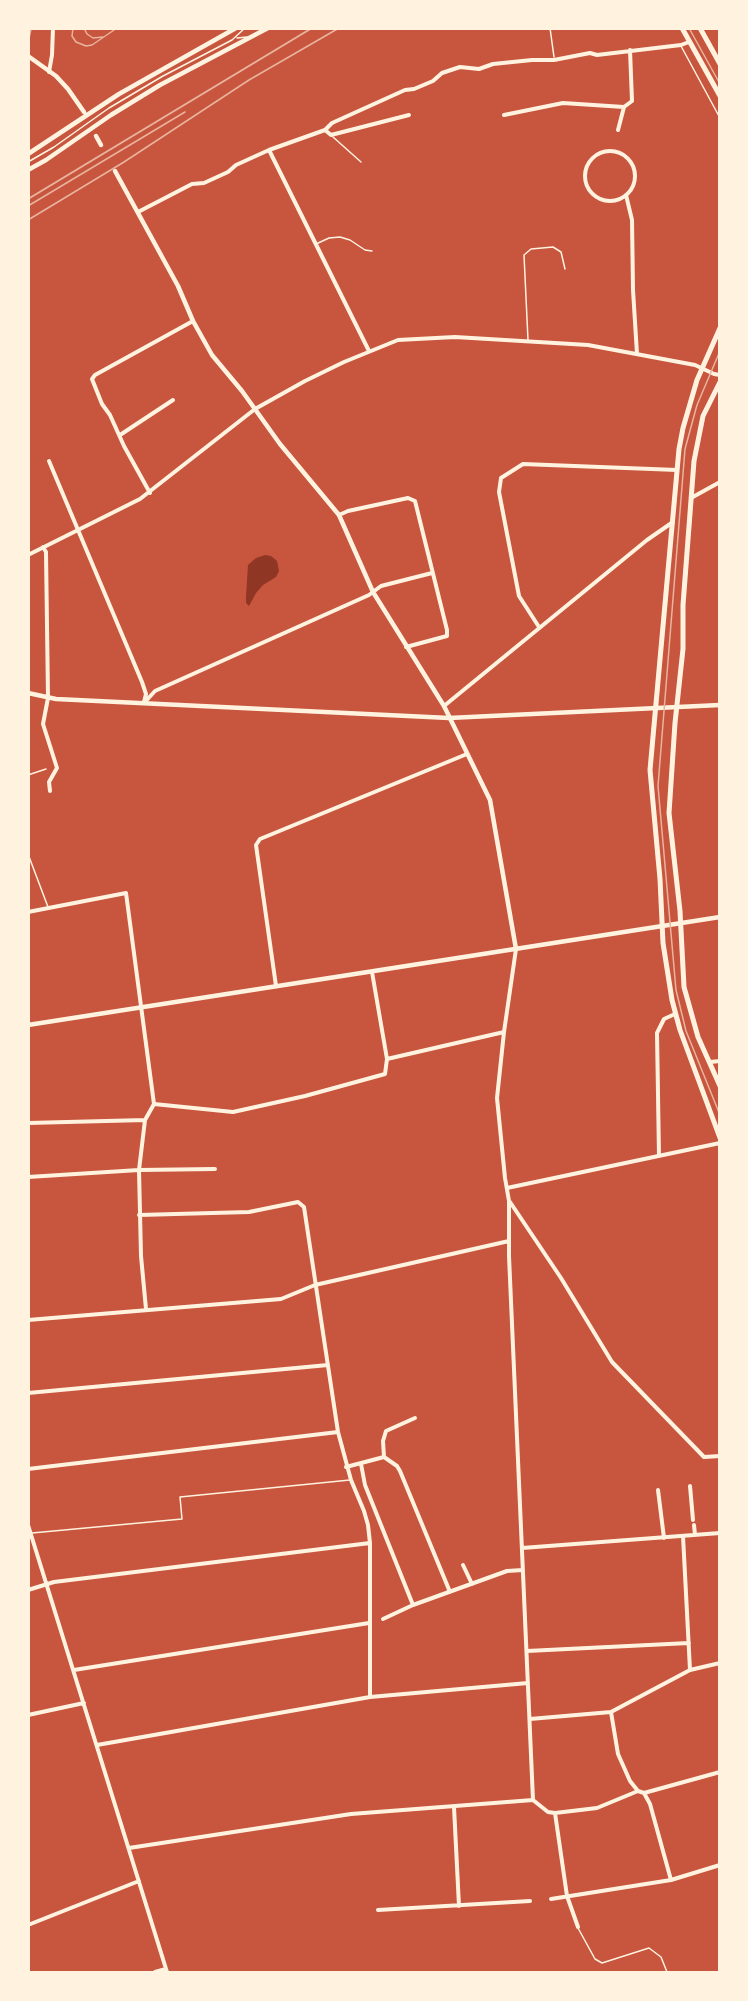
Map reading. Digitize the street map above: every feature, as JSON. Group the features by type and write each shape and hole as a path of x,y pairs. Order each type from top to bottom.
{"main road":[{"path":"682,28 720,96"},
{"path":"700,28 720,64"},
{"path":"720,328 702,368 683,428 677,470 650,770 660,879 661,926 675,1014 720,1138"},
{"path":"720,382 703,416 697,438 682,605 682,649 669,813 684,987 698,1037 720,1086"}],"street":[{"path":"49,72 53,28"},
{"path":"30,154 93,110 236,28"},
{"path":"28,170 181,73 268,28"},
{"path":"138,212 192,184 204,183 269,150 325,130 332,123 405,90 414,89 433,81 441,73 460,67 479,69 492,64 567,59 590,53 597,56 689,42"},
{"path":"618,130 624,107 632,101 630,50"},
{"path":"30,57 68,88 84,112"},
{"path":"504,115 563,103 624,107"},
{"path":"325,130 331,135 410,115"},
{"path":"96,136 101,145"},
{"path":"613,151 614,144"},
{"path":"269,150 369,351"},
{"path":"613,151 628,158 635,173 631,189 626,195 614,201 601,199 594,195 586,182 587,166 591,160 605,152 613,151"},
{"path":"115,171 178,286 193,321 212,355 280,444 339,515 373,592 444,706 490,801 516,949 497,1098 509,1201 533,1800"},
{"path":"626,195 632,217 637,354"},
{"path":"150,493 102,404 92,379 95,375 193,321"},
{"path":"28,555 150,493 255,409 305,381 398,340 455,337 588,345 694,365 720,375"},
{"path":"120,435 172,400"},
{"path":"49,461 142,682 146,694 144,703"},
{"path":"539,627 519,596 499,492 501,477 523,465 677,470"},
{"path":"691,498 720,482"},
{"path":"339,515 408,498 415,501 447,636 406,646"},
{"path":"444,706 647,540 673,522"},
{"path":"43,547 46,552 48,698 44,724 57,768 49,782 50,791"},
{"path":"144,703 155,691 373,592 385,584 432,573"},
{"path":"28,693 48,698 449,718 720,705"},
{"path":"276,987 256,844 260,839 467,754"},
{"path":"28,912 126,892 154,1104 145,1120 138,1170 141,1256 146,1309"},
{"path":"28,1025 720,917"},
{"path":"154,1104 233,1112 305,1096 385,1074 387,1059 372,972"},
{"path":"659,1156 657,1033 664,1019 675,1014"},
{"path":"387,1059 504,1032"},
{"path":"710,1062 720,1061"},
{"path":"28,1123 145,1120"},
{"path":"507,1188 720,1143"},
{"path":"28,1177 138,1170 215,1169"},
{"path":"509,1201 561,1278 612,1362 704,1457 720,1456"},
{"path":"139,1215 249,1212 298,1202 304,1207 338,1432 346,1467 368,1525 370,1697"},
{"path":"28,1320 280,1299 315,1285 509,1241"},
{"path":"28,1393 328,1365"},
{"path":"384,1457 383,1441 386,1431 415,1418"},
{"path":"28,1469 338,1432"},
{"path":"346,1467 384,1457"},
{"path":"384,1457 400,1471 450,1592"},
{"path":"361,1464 365,1485 413,1605"},
{"path":"690,1486 695,1535"},
{"path":"658,1490 664,1538"},
{"path":"28,1525 167,1971 155,1972"},
{"path":"522,1548 720,1533"},
{"path":"683,1536 690,1670"},
{"path":"28,1590 47,1583 369,1543"},
{"path":"463,1565 472,1584"},
{"path":"383,1619 413,1605 507,1571 523,1570"},
{"path":"74,1670 369,1623"},
{"path":"527,1651 689,1643"},
{"path":"530,1719 611,1712 690,1670 720,1663"},
{"path":"97,1745 370,1697 528,1683"},
{"path":"28,1715 84,1703"},
{"path":"611,1712 618,1754 630,1781 638,1791 644,1793 720,1772"},
{"path":"129,1848 351,1814 454,1807 464,1804 533,1800 548,1812 555,1813 597,1808 638,1791"},
{"path":"644,1793 650,1804 672,1880"},
{"path":"454,1807 459,1906"},
{"path":"555,1813 567,1896 578,1927"},
{"path":"550,1899 672,1880 720,1865"},
{"path":"28,1924 139,1881"},
{"path":"378,1910 530,1902"}],"lane":[{"path":"236,38 245,28"},
{"path":"550,28 554,60"},
{"path":"29,162 163,76 236,38 257,35"},
{"path":"681,45 720,118"},
{"path":"331,135 361,162"},
{"path":"316,244 329,238 340,237 372,251"},
{"path":"528,341 524,255 531,249 553,247 561,252 565,269"},
{"path":"28,775 46,769"},
{"path":"28,854 48,908"},
{"path":"718,1353 720,1358"},
{"path":"31,1533 182,1519 180,1497 351,1480"},
{"path":"578,1927 595,1959 602,1964 649,1948 661,1957 667,1972"}],"shaded area":[{"path":"265,555 277,561 279,571 276,577 263,585 256,593 249,606 246,603 248,565 256,558"}],"tram line":[{"path":"73,28 72,36 76,42 86,46 92,45 117,28"},
{"path":"84,28 93,38 103,37"},
{"path":"28,220 124,162 249,80 339,28"},
{"path":"689,28 720,84"},
{"path":"28,206 185,112"},
{"path":"720,351 697,405 685,449 658,786 676,990 686,1031 720,1115"}],"railway":[{"path":"28,42 31,28"},
{"path":"28,199 312,28"}]}
